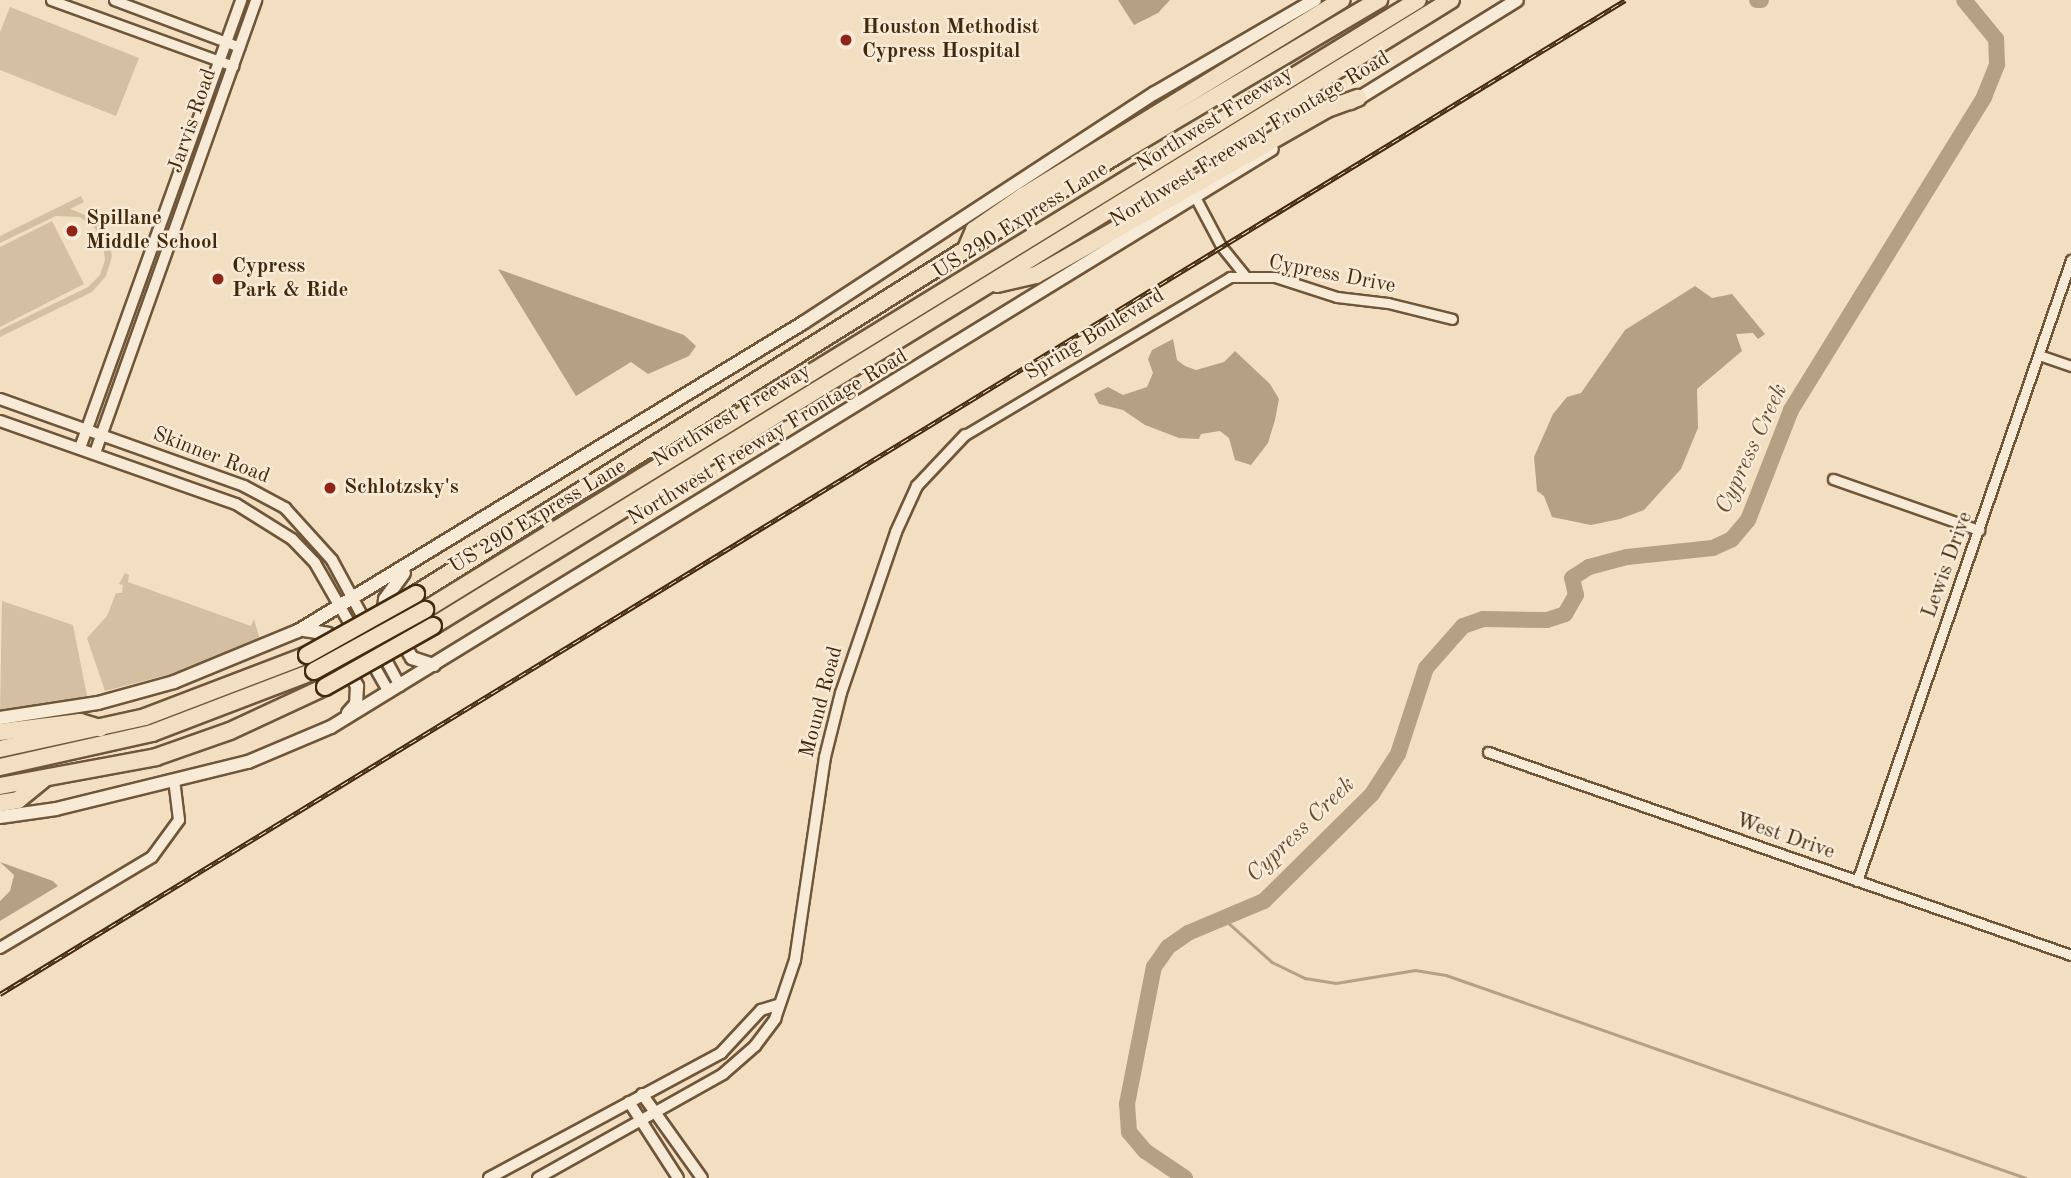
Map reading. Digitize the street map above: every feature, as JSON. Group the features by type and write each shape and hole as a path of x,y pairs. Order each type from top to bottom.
{"highway":[{"path":"966,249 974,230 1034,188 1342,0"},
{"name":"Northwest Freeway","path":"0,749 102,729 199,699 307,655 416,594 966,249 1379,0"},
{"name":"US 290 Express Lane","path":"0,766 152,733 314,671 425,610 1418,0"},
{"name":"Northwest Freeway","path":"0,786 156,757 230,731 325,687 433,626 1451,0"},
{"path":"985,287 1035,275 1327,108 1358,98"},
{"path":"0,732 80,722 102,729"},
{"path":"0,803 18,800 43,780"}],"main road":[{"path":"0,718 98,703 174,682 298,631 355,600 803,323 1155,93 1315,0"},
{"name":"Northwest Freeway Frontage Road","path":"0,817 56,809 248,762 344,719 1194,195 1517,0"},
{"path":"408,567 385,599 384,611 412,658 434,665"},
{"path":"298,631 328,634 357,686 356,704 344,719"}],"street":[{"path":"51,0 77,4 233,66"},
{"path":"114,0 240,47"},
{"name":"Jarvis Road","path":"80,448 241,0"},
{"name":"Jarvis Road","path":"95,453 256,0"},
{"path":"1194,195 1221,246 1246,277"},
{"path":"148,260 163,265"},
{"name":"Lewis Drive","path":"1857,881 2071,260"},
{"name":"Cypress Drive","path":"1246,277 1275,277 1337,297 1388,303 1452,319"},
{"name":"Spring Boulevard","path":"965,435 1217,281 1246,277"},
{"path":"2039,355 2071,366"},
{"name":"Skinner Road","path":"0,399 244,486 285,508 309,531 355,600 395,689"},
{"name":"Skinner Road","path":"0,421 236,504 292,539 315,563 340,608 395,689"},
{"name":"Mound Road","path":"538,1178 723,1074 755,1046 775,1018 777,1005 795,960 825,757 841,694 896,532 917,486 965,435"},
{"path":"1833,479 1979,530"},
{"path":"236,504 244,486"},
{"name":"West Drive","path":"1488,752 2071,955"},
{"path":"0,948 152,857 179,820 174,781"},
{"path":"488,1178 722,1053 761,1010 777,1005"},
{"path":"642,1094 702,1178"},
{"path":"629,1102 678,1178"}],"shaded area":[{"path":"1118,0 1170,0 1158,13 1134,25"},
{"path":"10,7 139,58 116,116 0,70 0,32"},
{"path":"81,196 84,202 70,209 95,219 108,235 112,256 106,276 92,292 0,337 0,330 88,287 100,275 105,260 103,242 94,227 80,217 56,216 0,243 0,236"},
{"path":"52,221 84,284 0,327 0,247"},
{"path":"498,269 684,335 696,346 689,356 648,374 631,362 576,396"},
{"path":"1695,286 1712,298 1732,294 1765,334 1758,339 1753,333 1736,334 1742,351 1697,389 1698,428 1681,469 1644,510 1620,519 1591,525 1552,517 1544,496 1537,491 1534,457 1553,414 1567,397 1581,393 1625,330"},
{"path":"1173,339 1177,360 1185,366 1196,370 1224,362 1235,351 1270,384 1279,399 1275,420 1268,443 1251,465 1235,460 1229,438 1220,431 1201,434 1199,439 1179,438 1145,425 1123,410 1099,404 1094,394 1108,387 1123,395 1147,387 1153,373 1148,359 1152,350"},
{"path":"125,573 129,575 128,582 251,626 254,619 260,640 186,670 105,691 87,638 107,616 116,593 122,593 123,585 119,584"},
{"path":"2,601 73,625 87,696 0,714"},
{"path":"0,862 53,881 58,886 0,921 0,901 10,891 14,875"}],"waterway":[{"name":"Cypress Creek","path":"1185,1178 1145,1151 1129,1132 1127,1104 1154,967 1168,947 1188,933 1264,901 1372,794 1398,754 1426,668 1463,626 1483,619 1547,620 1565,614 1576,595 1572,578 1589,567 1627,557 1713,548 1732,539 1748,520 1791,410 1984,97 1997,64 1996,39 1964,0"},
{"path":"1223,918 1272,962 1305,978 1336,983 1415,970 1446,975 2026,1178"}],"railway":[{"path":"0,994 1625,0"}],"place":[{"name":"Houston Methodist Cypress Hospital","path":"846,40"},
{"name":"Spillane Middle School","path":"72,231"},
{"name":"Cypress Park & Ride","path":"218,279"},
{"name":"Schlotzsky's","path":"330,488"}]}
